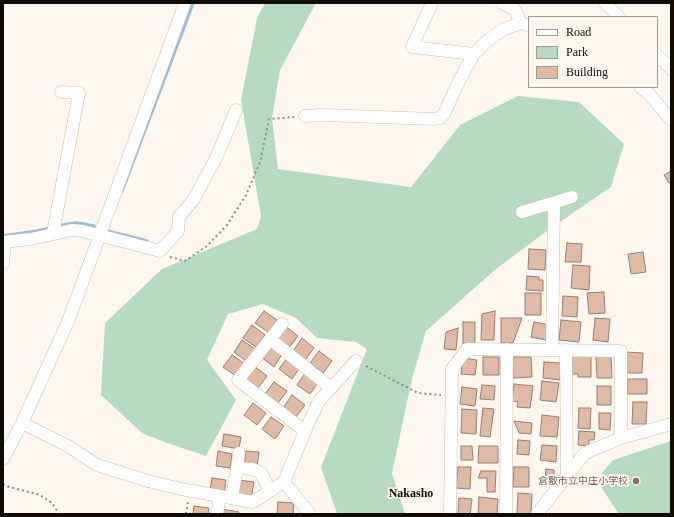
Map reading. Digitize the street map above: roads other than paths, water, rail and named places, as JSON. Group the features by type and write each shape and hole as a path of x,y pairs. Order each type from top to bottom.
{"street":[{"path":"3,458 22,422 69,319 185,3"},
{"path":"432,3 412,46 474,54"},
{"path":"305,116 322,115 440,118 444,114 459,81 474,54 487,41 504,29 525,24 515,10 502,3"},
{"path":"605,3 618,16"},
{"path":"658,57 671,68"},
{"path":"641,88 648,93 671,120"},
{"path":"54,228 79,93 62,92"},
{"path":"3,263 4,242 31,239 54,228 83,231 160,251 178,231 179,217 194,199 217,156 236,110"},
{"path":"522,212 572,197"},
{"path":"552,350 554,203"},
{"path":"282,324 238,380 305,430"},
{"path":"270,339 330,387"},
{"path":"450,514 452,369 467,349 621,351 621,438"},
{"path":"506,514 507,349"},
{"path":"566,350 567,476"},
{"path":"22,422 68,446 98,465 148,481 181,489 226,497 252,508 270,491 284,482 305,430 319,401 330,387 356,361"},
{"path":"537,514 585,453 621,438 671,424"},
{"path":"217,514 226,497 237,468 239,453"},
{"path":"237,468 253,468 261,473 270,491"},
{"path":"284,482 310,514"}],"waterway":[{"path":"122,191 193,3"},
{"path":"57,226 76,223 94,226"},
{"path":"3,236 51,228"},
{"path":"107,231 147,241"}],"place":[{"name":"倉敷市立中庄小学校","path":"636,481"}],"district":[{"name":"Nakasho","path":"411,494"}]}
